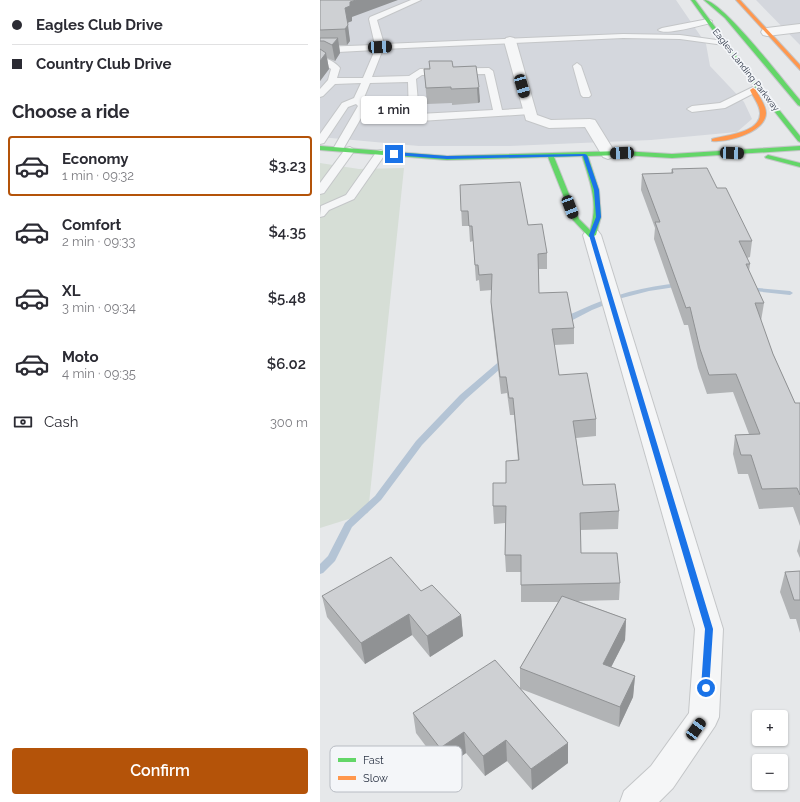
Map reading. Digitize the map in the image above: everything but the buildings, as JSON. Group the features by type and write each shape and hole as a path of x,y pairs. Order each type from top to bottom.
{"main road":[{"name":"Eagles Landing Parkway","path":"693,0 742,67 799,136"},
{"path":"706,0 727,16 800,104"},
{"path":"738,0 800,68"},
{"path":"742,67 763,112 763,118 759,125 745,133 711,140 759,137"},
{"path":"781,136 799,136"},
{"path":"615,153 655,145"},
{"path":"320,148 447,158 615,153 672,156 800,148"},
{"path":"721,153 753,154 780,158 800,165"},
{"path":"551,156 576,220 592,235 598,217 596,190 585,155"}],"street":[{"path":"767,32 800,28"},
{"path":"510,41 531,117 549,124 590,123 615,153"},
{"path":"592,235 709,629 704,717 662,777 636,802"}],"lane":[{"path":"320,141 345,105 358,100 380,47 373,19 417,0"},
{"path":"623,36 678,28 708,21"},
{"path":"320,50 623,36 680,37 724,43"},
{"path":"320,61 326,61 336,68 332,81 320,94"},
{"path":"577,66 586,95"},
{"path":"332,81 366,81 411,78 420,72 489,71 498,113"},
{"path":"411,78 413,81 414,116 420,118 530,112"},
{"path":"692,109 722,106 753,90"},
{"path":"338,150 363,106 358,100"},
{"path":"320,191 350,150"},
{"path":"322,207 350,197 381,153"}],"shaded area":[{"path":"320,0 676,0 706,44 710,66 744,102 752,119 737,132 651,140 510,146 419,146 320,137"},
{"path":"756,0 800,0 800,45"},
{"path":"320,163 359,169 404,168 368,513 320,528"}],"waterway":[{"path":"562,322 604,302 634,292 665,286 680,285"},
{"path":"747,289 790,293"},
{"path":"320,570 332,558 348,525 378,498 419,443 463,397 505,361"}],"traffic: fast":[{"path":"693,0 742,67 800,140"},
{"path":"706,0 727,17 800,104"},
{"path":"320,148 447,158 622,153 672,156 800,148"},
{"path":"551,156 576,220 592,235 598,217 596,190 585,155"},
{"path":"768,157 800,165"}],"traffic: slow":[{"path":"738,0 800,68"},
{"path":"714,140 752,130 762,120 763,113 753,90"}],"route":[{"path":"394,154 447,158 585,155 596,190 598,217 592,235 709,629 706,688"}]}
